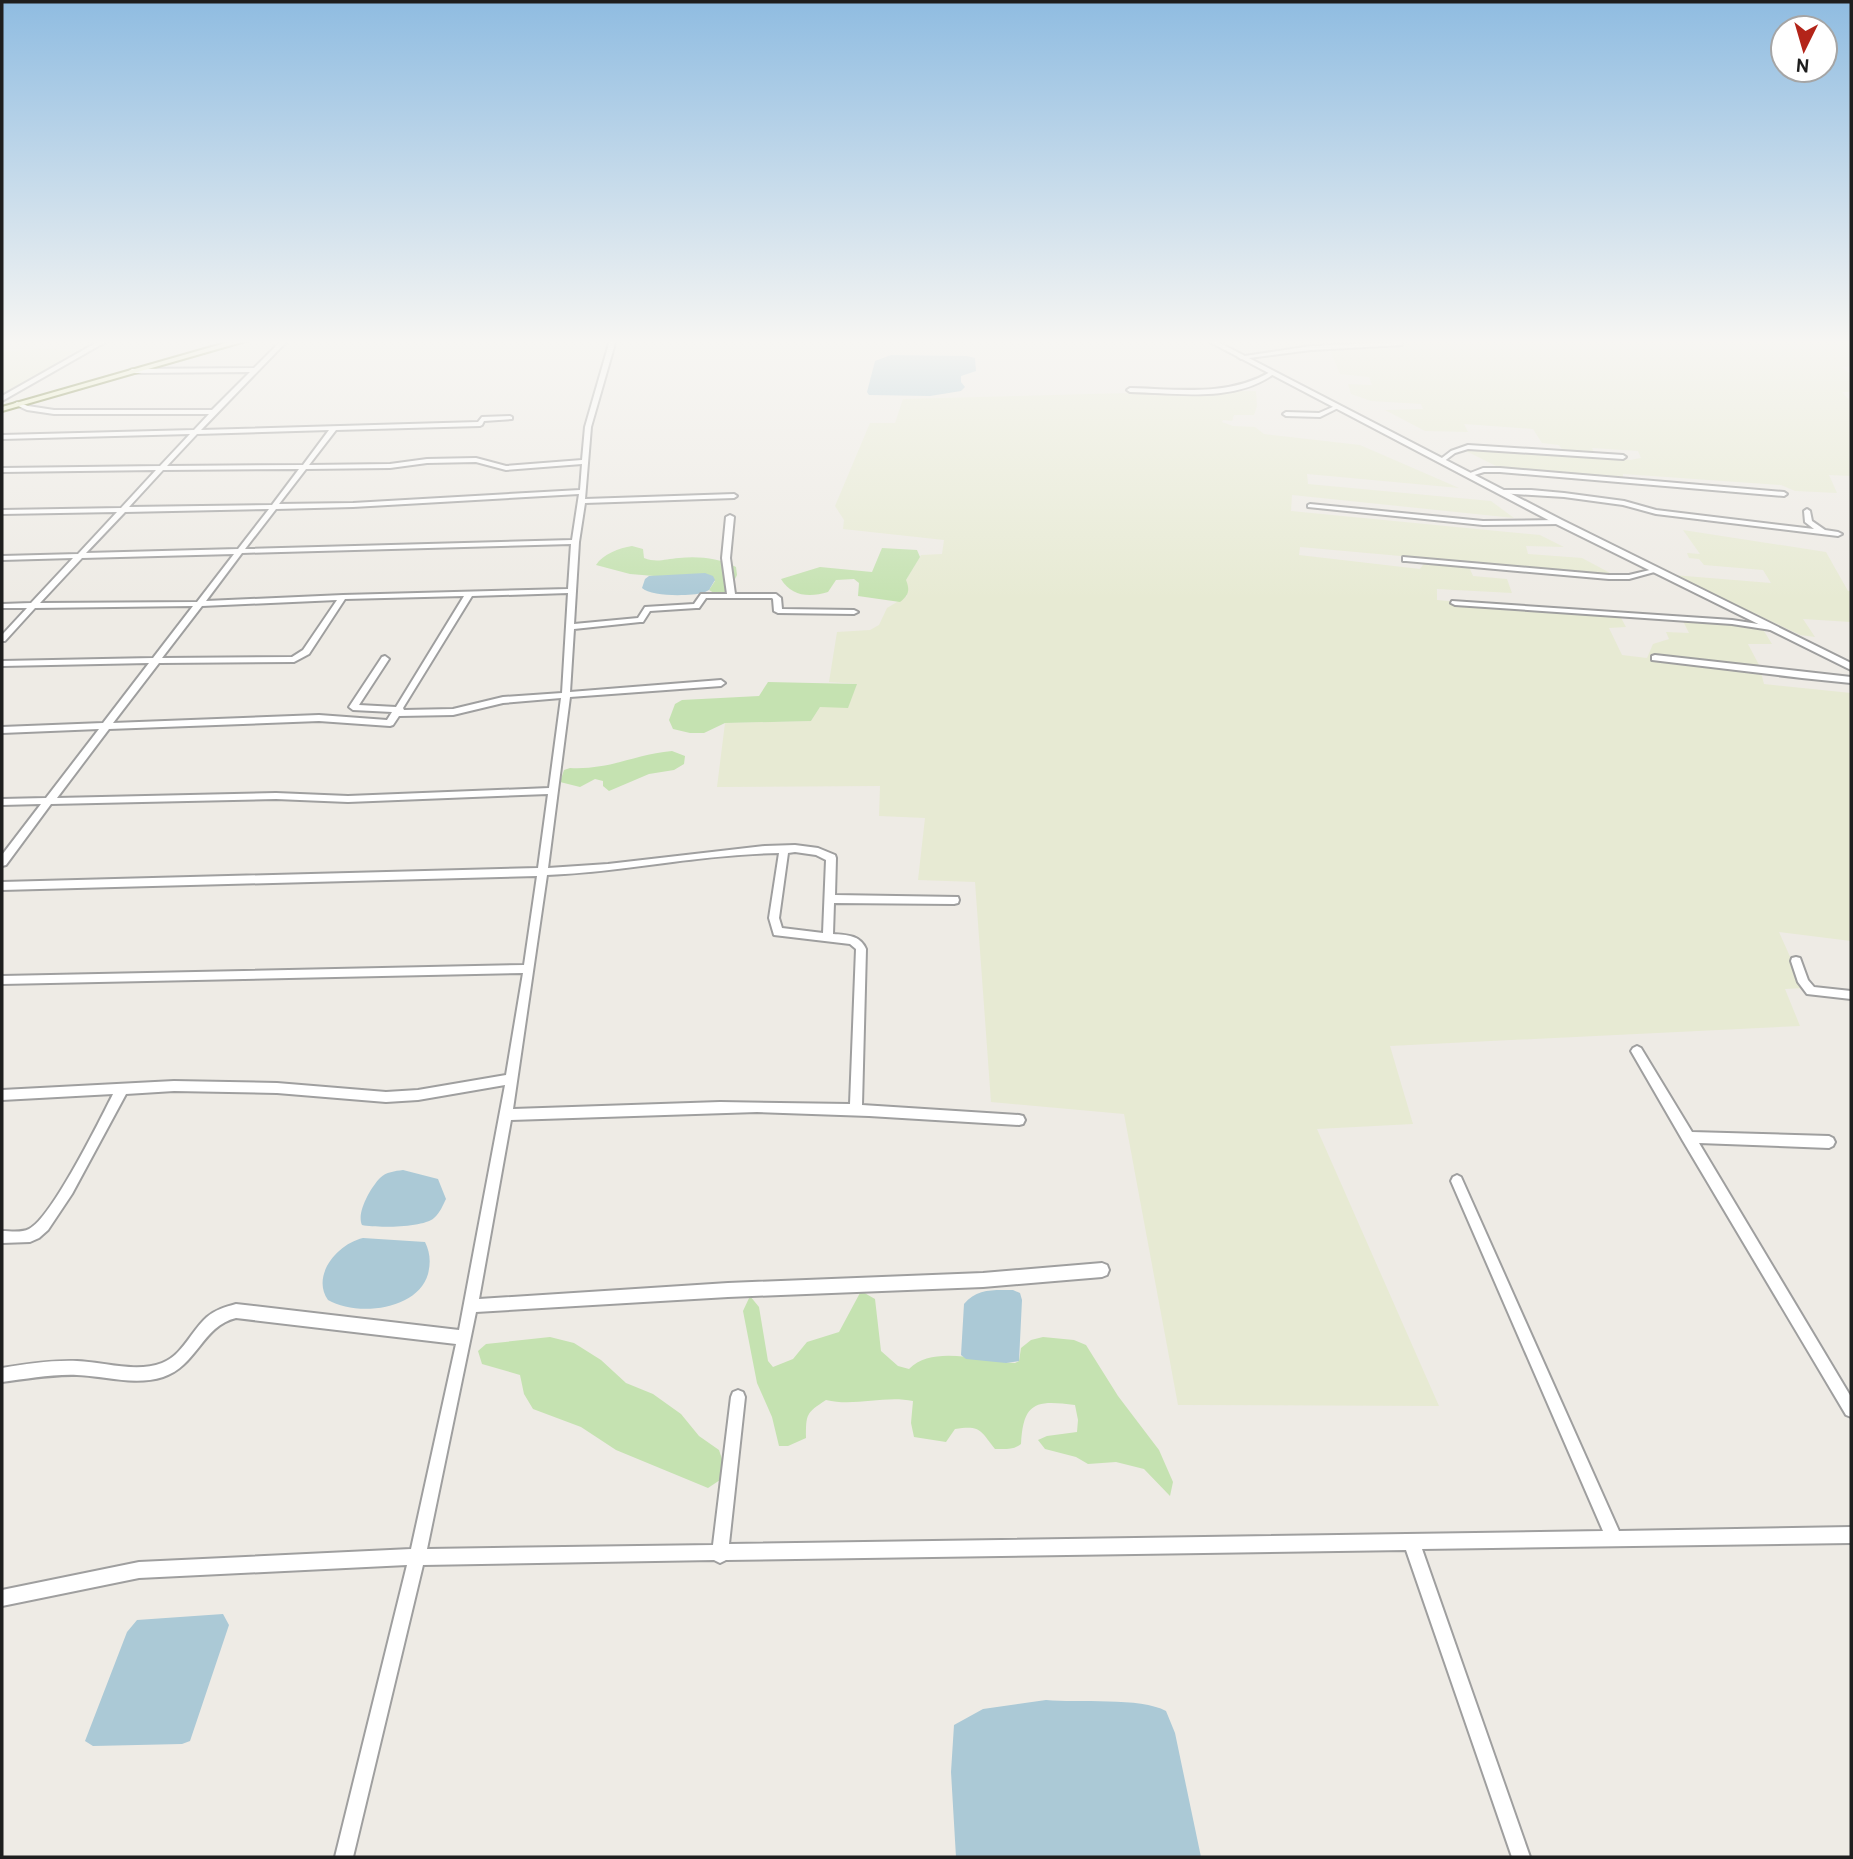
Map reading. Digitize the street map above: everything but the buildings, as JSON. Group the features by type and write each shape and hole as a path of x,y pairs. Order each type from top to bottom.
{"street":[{"path":"2,639 199,427"},
{"path":"2,862 335,427"},
{"path":"2,437 347,427"},
{"path":"344,1857 418,1558 471,1306 506,1115 529,969 566,695 575,542 583,496 588,427"},
{"path":"1375,427 1654,571 1851,667"},
{"path":"1441,461 1463,447 1623,457"},
{"path":"2,470 163,466 390,466 426,461 476,460 492,466 511,468 585,462"},
{"path":"1468,475 1483,470 1500,470 1784,494"},
{"path":"1501,492 1553,494 1624,503 1657,512 1838,534"},
{"path":"2,512 272,507 583,496 734,496"},
{"path":"1310,506 1483,523 1559,522"},
{"path":"1807,511 1809,522 1824,532"},
{"path":"730,517 726,558 732,596"},
{"path":"2,558 575,542"},
{"path":"1406,559 1609,577 1629,577 1654,571"},
{"path":"2,606 201,604 573,591"},
{"path":"2,730 320,718 388,723 399,712 468,594"},
{"path":"572,627 636,621 641,619 644,611 648,609 693,607 698,605 704,596 775,597 778,611 853,612"},
{"path":"2,663 294,659 306,652 343,597"},
{"path":"1455,603 1732,622 1771,628"},
{"path":"1654,658 1728,665 1785,675 1851,680"},
{"path":"385,659 353,708 399,712 453,712 500,700 721,683"},
{"path":"2,802 276,796 348,799 552,791"},
{"path":"784,849 774,918 778,932 784,935 828,936 852,940 862,949 856,1111"},
{"path":"2,886 541,872 618,867 753,850 784,849 828,853 832,864 828,936"},
{"path":"830,899 954,900"},
{"path":"1796,961 1803,982 1811,991 1851,995"},
{"path":"2,980 529,969"},
{"path":"1637,1051 1851,1410"},
{"path":"2,1095 123,1087 277,1088 386,1097 418,1095 512,1079"},
{"path":"2,1237 33,1234 52,1216 123,1087"},
{"path":"506,1115 723,1107 1019,1120"},
{"path":"1687,1137 1829,1142"},
{"path":"1457,1181 1614,1538"},
{"path":"471,1306 728,1290 983,1280 1102,1270"},
{"path":"2,1375 75,1368 151,1372 164,1369 188,1352 215,1317 224,1312 236,1311 464,1338"},
{"path":"720,1555 737,1397"},
{"path":"2,1598 139,1570 418,1558 1851,1535"},
{"path":"1411,1542 1521,1857"}],"green space":[{"path":"868,427 1255,427 1264,434 1360,445 1459,488 1307,474 1308,484 1491,501 1514,518 1292,495 1291,511 1540,535 1564,547 1526,546 1528,554 1582,558 1614,575 1300,547 1299,555 1420,569 1425,562 1469,567 1473,576 1507,579 1512,593 1437,589 1437,600 1620,616 1626,627 1609,628 1622,655 1647,658 1653,644 1669,639 1666,632 1689,633 1683,621 1745,624 1764,631 1772,644 1748,644 1759,665 1764,684 1851,693 1851,941 1779,932 1804,988 1785,989 1800,1026 1390,1046 1413,1124 1317,1129 1439,1406 1178,1405 1124,1114 991,1102 975,882 918,880 925,818 879,816 880,786 717,787 725,723 811,721 820,707 857,684 829,682 837,632 870,630 879,625 887,608 907,596 906,580 921,555 942,554 944,540 843,529 844,520 835,506"},
{"path":"1417,427 1465,427 1468,432 1425,431"},
{"path":"1502,427 1851,427 1851,476 1829,475 1837,493 1795,491 1781,485 1623,474 1623,478 1498,467 1466,451 1630,460 1641,458 1638,451 1592,448 1595,454 1564,452 1559,445 1542,443 1533,429"},
{"path":"1683,530 1826,552 1848,591 1851,591 1851,622 1803,619 1815,637 1800,635 1673,575 1771,583 1763,570 1704,565 1699,559 1689,558 1687,553 1700,554"},
{"path":"632,546 643,549 644,558 653,560 708,558 736,567 737,575 728,593 714,593 709,590 715,581 630,574 596,565 612,552"},
{"path":"882,548 917,550 920,557 906,580 908,592 900,602 858,596 859,583 854,579 836,580 828,592 807,595 790,589 781,579 820,567 872,572"},
{"path":"768,682 857,684 848,708 820,707 811,721 725,723 704,733 690,733 673,729 669,720 675,704 682,700 759,696"},
{"path":"672,751 685,756 684,764 674,770 649,774 609,791 603,786 603,781 595,779 580,787 560,782 564,770 570,768 598,767"},
{"path":"861,1291 875,1299 881,1351 898,1366 909,1369 931,1357 945,1356 1015,1363 1019,1361 1021,1348 1031,1340 1043,1337 1074,1340 1086,1345 1118,1396 1159,1450 1173,1482 1170,1496 1144,1469 1116,1462 1088,1464 1076,1457 1045,1449 1038,1440 1047,1436 1077,1432 1075,1405 1051,1403 1035,1406 1025,1419 1021,1444 1012,1448 995,1449 983,1434 971,1428 955,1429 946,1442 914,1437 911,1423 913,1401 826,1400 808,1415 806,1438 788,1446 779,1446 772,1417 757,1383 743,1311 750,1296 759,1307 768,1361 773,1367 793,1359 807,1342 839,1332"},
{"path":"550,1337 574,1343 601,1360 626,1383 653,1394 681,1414 699,1436 719,1450 723,1462 720,1480 708,1488 616,1450 581,1427 533,1409 524,1394 520,1375 482,1364 478,1351 486,1344"}],"water":[{"path":"705,573 713,576 715,580 709,590 703,593 662,594 642,588 649,576"},
{"path":"403,1170 438,1179 446,1199 438,1214 420,1224 388,1227 362,1225 363,1207 376,1182 385,1174"},
{"path":"363,1238 425,1242 430,1265 422,1286 400,1303 385,1307 354,1308 328,1300 323,1281 329,1262 344,1247"},
{"path":"1013,1290 1020,1293 1022,1300 1019,1361 1006,1363 966,1359 961,1355 964,1304 980,1293"},
{"path":"223,1614 229,1625 190,1741 182,1744 93,1746 85,1741 127,1632 137,1620"},
{"path":"1046,1700 1125,1702 1166,1711 1175,1733 1201,1857 956,1857 951,1772 954,1725 983,1709"}]}
